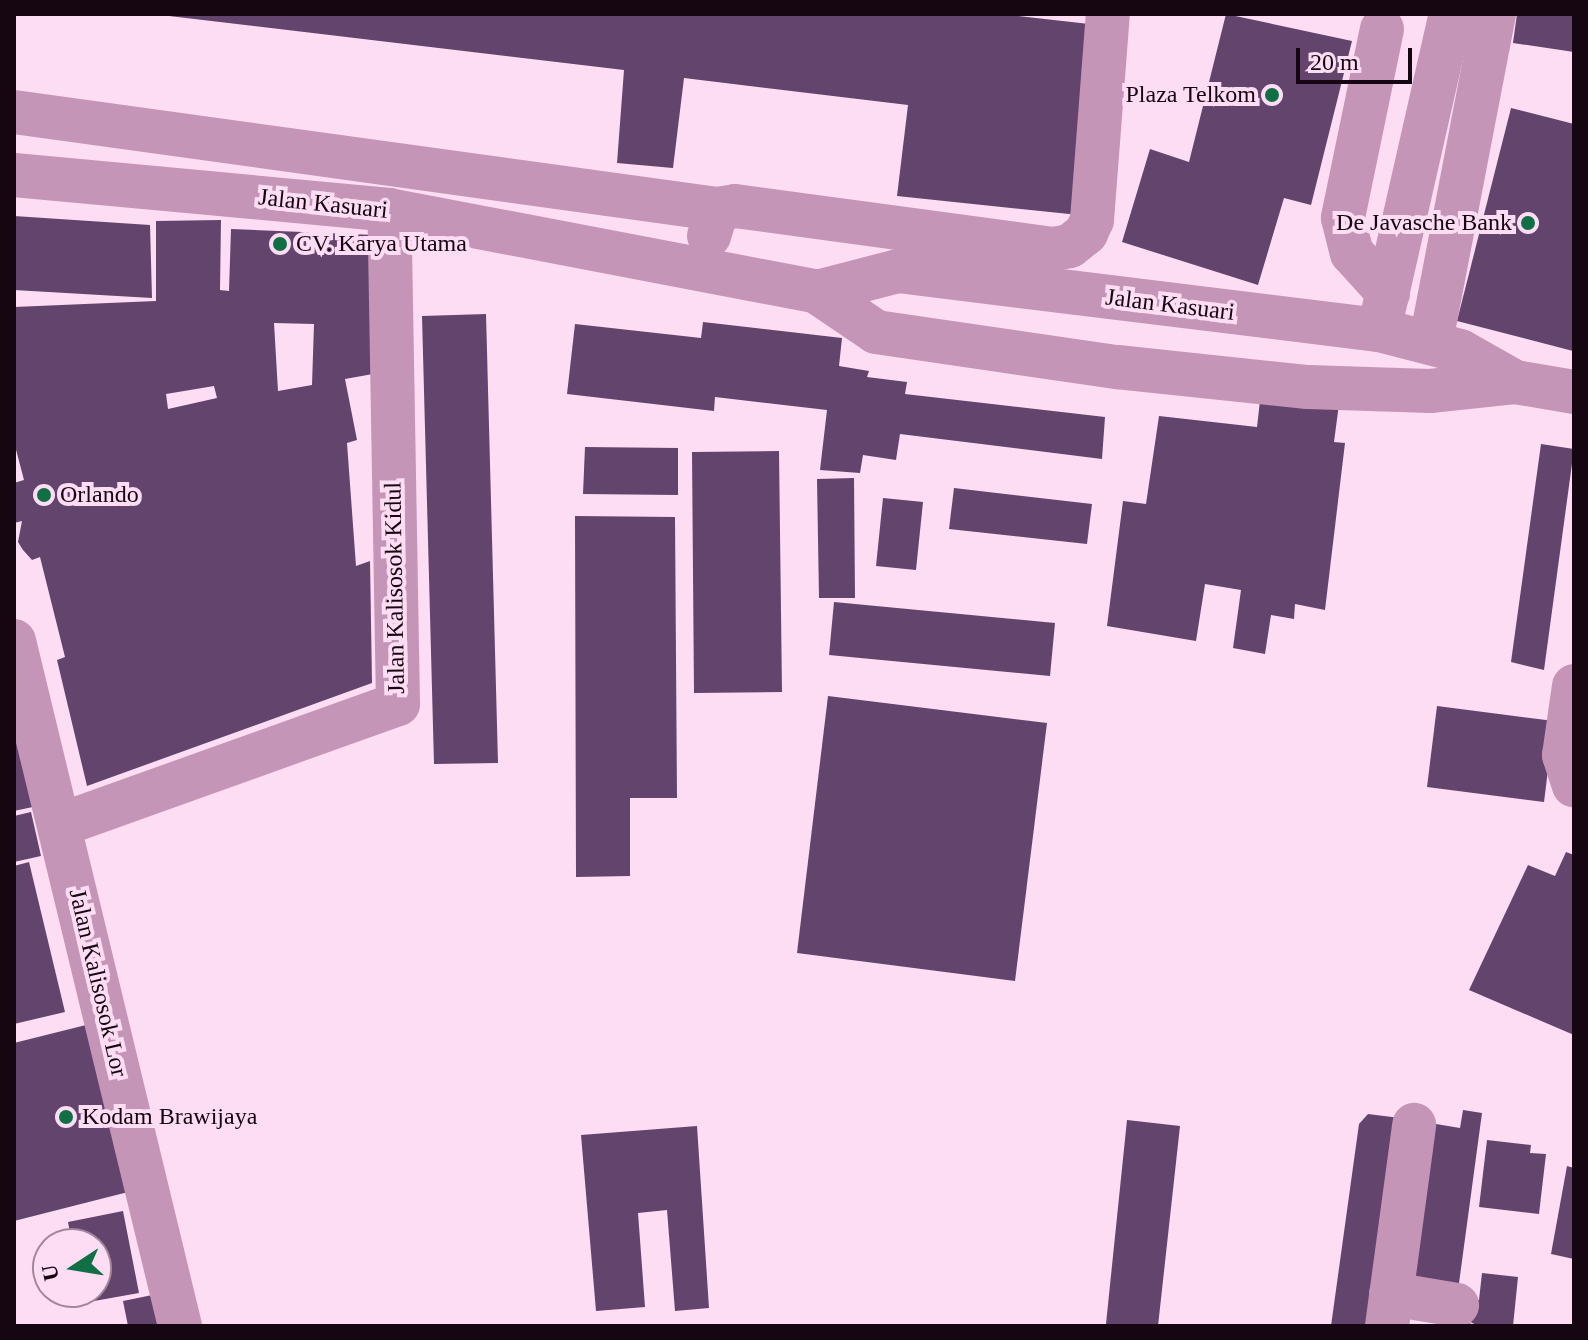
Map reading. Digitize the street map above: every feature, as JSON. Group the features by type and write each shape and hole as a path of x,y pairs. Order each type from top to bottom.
{"street":[{"path":"14,112 717,209 735,206 1053,249 1070,246 1086,233 1092,220 1108,14"},
{"path":"1384,312 1451,14"},
{"path":"1431,341 1494,14"},
{"path":"1382,29 1343,218 1352,253 1384,312"},
{"name":"Jalan Kasuari","path":"14,175 389,210 817,292 876,332 1117,367 1308,387 1430,391 1515,382 1574,392"},
{"path":"703,268 717,209"},
{"name":"Jalan Kalisosok Kidul","path":"60,825 398,704 389,210"},
{"name":"Jalan Kasuari","path":"817,292 898,271 1384,312 1431,341 1515,382"},
{"name":"Jalan Kalisosok Lor","path":"14,641 180,1326"},
{"path":"1574,686 1564,755 1574,785"},
{"path":"1414,1125 1389,1310 1457,1305"}],"building":[{"path":"152,14 1001,14 1098,25 1079,215 897,196 908,105 684,78 673,168 617,163 624,70"},
{"name":"Plaza Telkom","path":"1226,14 1352,41 1311,205 1284,198 1258,285 1122,242 1150,149 1189,162"},
{"path":"1517,14 1574,14 1574,52 1513,43"},
{"name":"De Javasche Bank","path":"1511,108 1574,124 1573,351 1457,321"},
{"path":"14,216 150,225 152,298 14,290"},
{"path":"221,220 220,290 229,291 231,229 374,235 373,374 345,379 357,440 347,443 356,566 370,561 372,683 87,786 57,660 65,657 40,557 32,560 23,550 18,542 22,521 14,523 14,483 24,480 14,442 14,307 156,301 156,221","holes":["274,323 314,324 312,385 278,391","214,386 217,398 168,409 166,394"]},
{"path":"486,314 498,763 434,764 422,316"},
{"path":"703,322 842,338 839,366 869,371 867,377 907,382 905,394 1105,417 1102,459 900,434 896,460 863,455 860,473 820,470 827,410 715,397 714,411 567,394 575,324 701,338"},
{"path":"1261,392 1339,404 1334,442 1345,443 1325,610 1295,604 1294,619 1271,615 1265,654 1233,648 1241,590 1205,584 1196,641 1107,626 1123,501 1146,504 1159,416 1257,427"},
{"path":"1541,444 1574,449 1544,670 1511,662"},
{"path":"585,447 678,448 678,495 583,494"},
{"path":"779,451 782,692 694,693 692,452"},
{"path":"854,478 855,598 819,598 817,479"},
{"path":"954,488 1092,504 1087,544 949,529"},
{"path":"883,498 923,502 916,570 876,566"},
{"path":"575,516 675,517 677,798 630,798 630,876 576,877"},
{"path":"834,602 1055,623 1050,676 829,655"},
{"path":"828,696 1047,723 1015,981 797,953"},
{"path":"1437,706 1554,721 1544,802 1427,787"},
{"path":"14,732 42,805 14,811"},
{"path":"31,812 41,856 14,862 14,816"},
{"path":"1566,852 1574,855 1574,1035 1469,990 1528,865 1555,876"},
{"path":"29,862 65,1012 14,1024 14,866"},
{"name":"Kodam Brawijaya","path":"94,1023 136,1190 14,1221 14,1043"},
{"path":"1463,1110 1482,1113 1457,1298 1404,1290 1424,1122 1460,1128"},
{"path":"1368,1114 1408,1119 1378,1326 1331,1326 1359,1124"},
{"path":"1127,1120 1180,1126 1158,1326 1106,1324"},
{"path":"697,1126 709,1308 675,1311 667,1210 638,1213 645,1307 596,1311 581,1135"},
{"path":"1487,1140 1531,1145 1530,1153 1546,1154 1539,1214 1479,1207"},
{"path":"1567,1166 1574,1168 1574,1259 1551,1254"},
{"path":"123,1211 139,1293 112,1298 112,1228 69,1228 68,1222"},
{"path":"1482,1273 1518,1277 1513,1326 1446,1326 1448,1318 1476,1325 1467,1320 1469,1299 1479,1300"},
{"path":"167,1292 174,1326 128,1326 123,1301"}],"place":[{"name":"Plaza Telkom","path":"1272,95"},
{"name":"De Javasche Bank","path":"1528,223"},
{"name":"CV. Karya Utama","path":"280,244"},
{"name":"Orlando","path":"44,495"},
{"name":"Kodam Brawijaya","path":"66,1117"}]}
